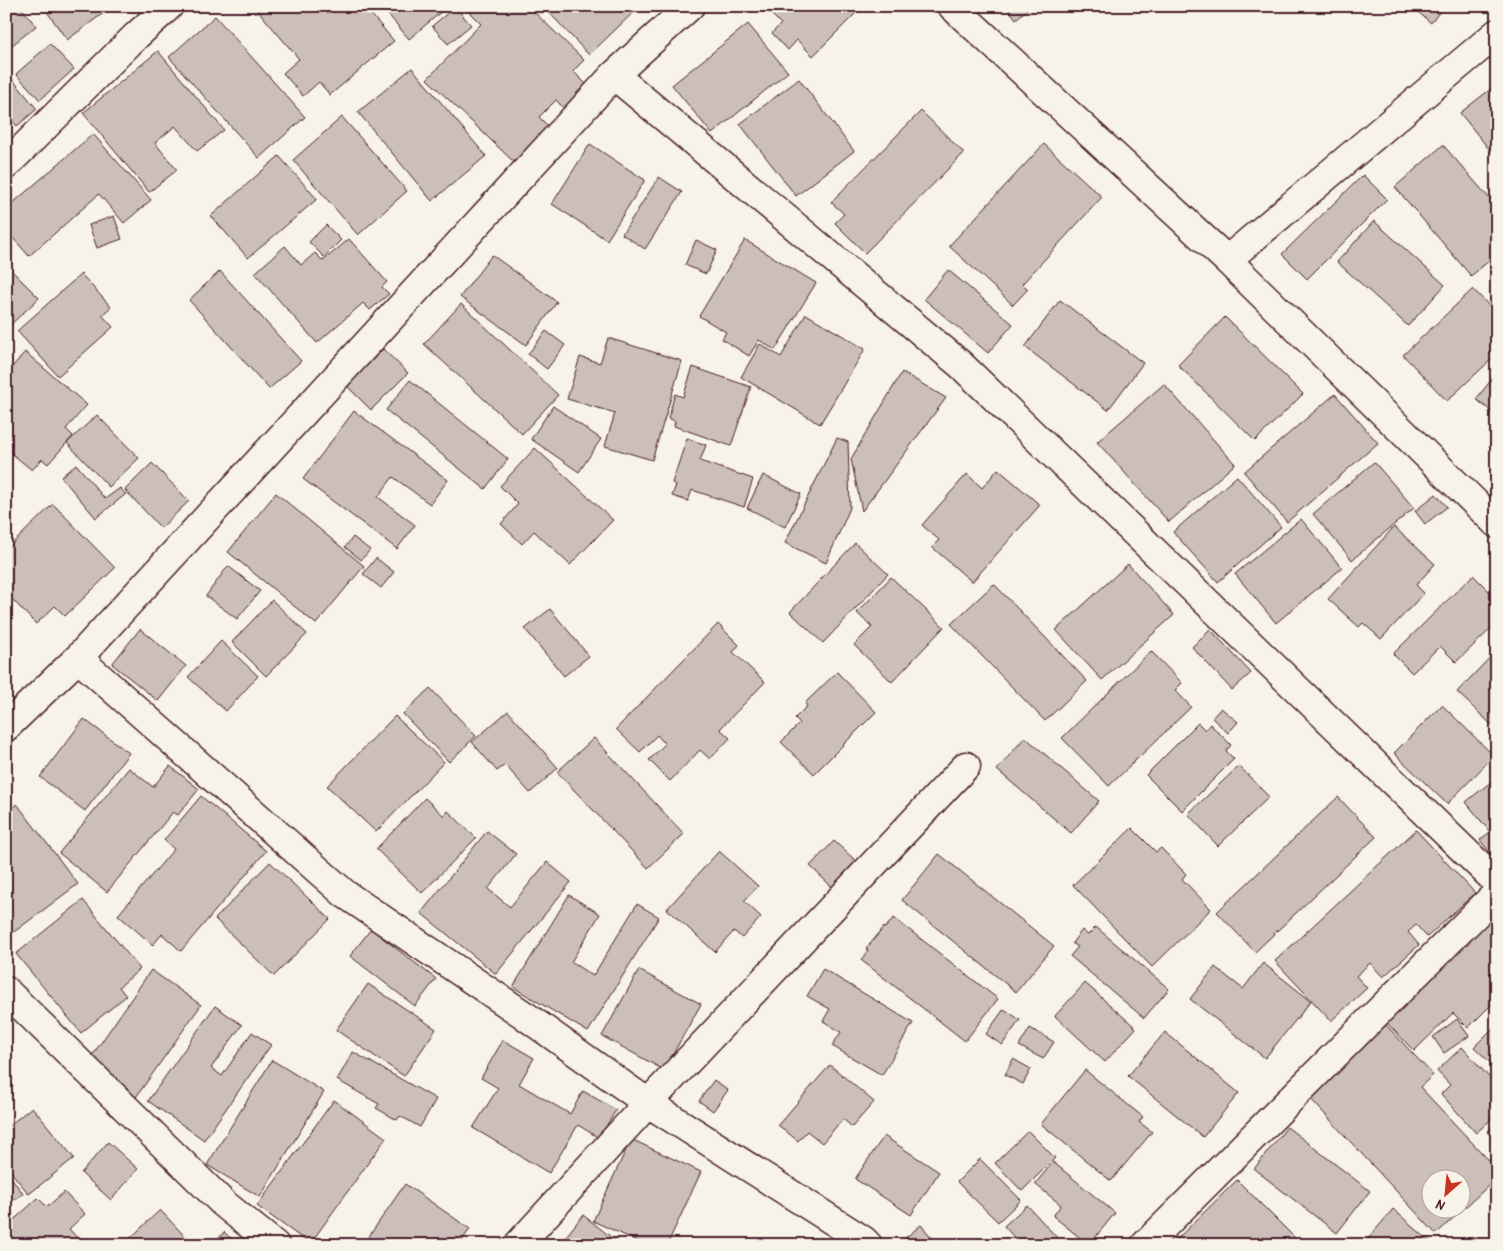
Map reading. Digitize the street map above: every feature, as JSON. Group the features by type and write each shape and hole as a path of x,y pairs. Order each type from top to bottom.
{"street":[{"path":"6,165 136,36 169,6"},
{"path":"6,727 78,658 614,75 690,6"},
{"path":"952,6 1227,260 1497,524"},
{"path":"1227,260 1497,33"},
{"path":"614,75 960,364 1497,882"},
{"path":"78,658 345,894 516,1010 648,1103 868,1245"},
{"path":"518,1245 648,1103 966,766"},
{"path":"1145,1245 1497,893"},
{"path":"6,991 223,1203 274,1245"}],"building":[{"path":"6,6 20,6 36,26 6,50"},
{"path":"43,6 107,6 109,9 67,40"},
{"path":"254,6 364,6 394,41 330,95 319,82 303,96 283,73 299,59"},
{"path":"381,6 448,6 409,39"},
{"path":"463,6 528,6 584,60 573,71 591,89 568,113 556,100 539,117 552,130 517,165 427,79 481,24"},
{"path":"543,6 640,6 589,55"},
{"path":"766,6 863,6 813,56 797,40 788,50 772,33 781,24 765,8"},
{"path":"1006,6 1031,6 1016,19"},
{"path":"1411,6 1444,6 1431,23"},
{"path":"455,7 471,25 448,44 432,26"},
{"path":"215,16 305,117 259,158 169,57"},
{"path":"748,24 788,72 712,134 672,85"},
{"path":"50,44 74,69 40,100 16,74"},
{"path":"158,51 224,130 197,151 175,126 155,143 177,170 149,192 83,113"},
{"path":"412,68 486,156 432,201 358,112"},
{"path":"8,74 37,109 17,126 6,114 6,76"},
{"path":"799,79 854,151 796,196 740,124"},
{"path":"1497,84 1497,159 1460,113"},
{"path":"921,111 964,153 865,253 835,223 844,214 831,202"},
{"path":"342,117 407,191 358,235 293,160"},
{"path":"93,134 151,200 124,223 99,194 29,256 6,230 6,209"},
{"path":"590,144 645,180 607,240 552,204"},
{"path":"1044,144 1102,197 1022,284 1028,289 1013,305 949,246"},
{"path":"1443,145 1497,207 1497,254 1471,276 1395,187"},
{"path":"279,156 317,199 248,258 211,216"},
{"path":"1363,175 1387,199 1307,279 1282,254"},
{"path":"659,177 682,192 645,249 622,234"},
{"path":"114,216 122,239 97,248 89,225"},
{"path":"1374,221 1445,285 1408,326 1337,262"},
{"path":"326,225 341,240 324,257 309,242"},
{"path":"349,239 387,282 382,287 389,294 370,310 363,303 317,343 255,273 285,246 301,265 315,253 323,261"},
{"path":"696,240 717,250 706,274 685,265"},
{"path":"745,240 816,283 775,350 759,340 749,356 722,339 726,332 699,316"},
{"path":"492,255 557,302 526,345 460,297"},
{"path":"6,265 39,298 6,329"},
{"path":"948,270 1013,324 988,353 924,299"},
{"path":"220,271 301,361 269,389 189,300"},
{"path":"81,274 111,307 102,315 113,327 58,376 17,331"},
{"path":"1473,289 1497,314 1497,354 1447,401 1403,355"},
{"path":"1060,300 1143,363 1108,410 1025,347"},
{"path":"461,304 558,395 522,434 424,344"},
{"path":"806,314 865,349 820,424 741,377 760,344 781,357"},
{"path":"1225,317 1303,394 1255,441 1178,365"},
{"path":"546,331 565,345 547,369 528,354"},
{"path":"608,338 682,361 652,460 605,446 615,413 567,399 580,357 600,363"},
{"path":"383,349 408,373 371,410 347,386"},
{"path":"25,352 87,405 66,429 73,436 48,464 42,459 32,470 6,449 6,374"},
{"path":"693,367 751,387 731,446 674,426 675,421 668,418 675,394 683,397"},
{"path":"902,372 946,398 862,511 851,459"},
{"path":"1497,373 1497,416 1476,399"},
{"path":"410,380 508,459 485,489 386,410"},
{"path":"1164,384 1235,464 1169,522 1097,442"},
{"path":"1335,394 1378,443 1287,522 1244,472"},
{"path":"553,406 601,439 579,472 531,439"},
{"path":"354,411 448,480 430,504 393,477 378,497 415,525 397,549 303,479"},
{"path":"97,415 139,458 109,487 67,443"},
{"path":"687,438 706,445 700,461 753,479 744,507 692,490 688,501 672,496 676,485 672,483"},
{"path":"837,438 848,442 850,508 826,563 785,543"},
{"path":"535,448 613,520 570,565 534,531 522,544 501,524 518,504 500,486"},
{"path":"1374,462 1414,508 1352,560 1313,514"},
{"path":"152,463 189,501 161,528 125,490"},
{"path":"76,464 105,499 120,488 126,494 96,518 61,477"},
{"path":"998,469 1040,505 972,582 932,547 939,540 922,525 967,474 982,488"},
{"path":"763,475 801,494 785,527 747,508"},
{"path":"1237,476 1281,527 1218,582 1173,532"},
{"path":"276,493 364,566 316,624 228,552"},
{"path":"1436,494 1447,507 1425,524 1415,511"},
{"path":"53,504 115,568 65,616 55,606 36,624 6,593 6,550"},
{"path":"1301,519 1342,568 1276,623 1235,574"},
{"path":"1394,527 1435,564 1416,585 1424,593 1381,639 1363,623 1359,627 1328,599"},
{"path":"353,537 370,550 361,560 345,547"},
{"path":"855,543 888,574 823,643 790,612"},
{"path":"376,558 394,572 381,588 363,574"},
{"path":"1128,564 1174,615 1102,680 1056,630"},
{"path":"228,566 260,591 237,619 206,596"},
{"path":"1473,575 1497,599 1497,623 1456,662 1440,646 1412,673 1393,654"},
{"path":"891,577 944,627 892,682 854,645 872,627 857,613"},
{"path":"994,584 1087,681 1045,721 951,624"},
{"path":"272,600 307,634 266,676 232,642"},
{"path":"550,609 589,656 564,676 525,629"},
{"path":"718,624 739,645 733,652 765,682 720,729 730,738 710,759 700,750 670,781 649,760 665,744 657,735 640,752 616,729"},
{"path":"140,629 186,666 158,701 112,664"},
{"path":"1210,629 1251,673 1232,690 1192,647"},
{"path":"221,641 258,676 226,711 188,677"},
{"path":"1497,650 1497,730 1457,692"},
{"path":"1151,651 1182,683 1175,690 1191,707 1109,786 1062,738"},
{"path":"837,672 876,712 814,774 781,742 800,723 795,718 807,706 805,703"},
{"path":"430,688 476,736 449,762 403,714"},
{"path":"1442,705 1494,756 1447,804 1394,753"},
{"path":"1221,708 1238,722 1228,733 1212,718"},
{"path":"508,711 558,768 530,793 505,765 497,771 472,742"},
{"path":"395,716 444,762 376,832 327,786"},
{"path":"84,719 129,753 85,811 40,777"},
{"path":"1198,723 1205,730 1210,724 1231,745 1226,751 1234,759 1182,811 1146,775"},
{"path":"1025,737 1099,801 1071,833 997,770"},
{"path":"594,738 684,834 648,868 557,772"},
{"path":"170,766 199,789 178,815 173,812 107,892 59,853 129,768 153,787"},
{"path":"1239,766 1269,797 1218,846 1188,814"},
{"path":"1497,777 1497,849 1490,853 1480,840 1490,832 1466,802"},
{"path":"201,796 266,851 181,951 162,934 153,945 118,915 174,849 164,840"},
{"path":"1338,797 1376,837 1255,952 1217,912"},
{"path":"425,798 444,816 448,811 476,838 422,893 376,849"},
{"path":"17,804 78,884 6,938 6,812"},
{"path":"1132,828 1156,852 1161,848 1186,874 1182,879 1211,909 1152,967 1073,885"},
{"path":"1416,830 1475,893 1427,937 1416,925 1408,932 1419,945 1383,977 1370,963 1356,976 1367,988 1331,1021 1275,961"},
{"path":"487,831 516,854 488,889 510,907 547,862 571,882 496,974 421,913"},
{"path":"834,841 856,861 832,887 810,866"},
{"path":"719,851 758,886 744,901 761,917 742,938 734,931 715,952 667,909"},
{"path":"939,854 1054,946 1016,992 902,900"},
{"path":"270,862 330,919 274,976 215,919"},
{"path":"569,895 600,914 571,962 593,976 637,904 659,917 588,1032 513,987"},
{"path":"83,900 140,969 119,987 126,996 81,1033 16,954"},
{"path":"1495,914 1497,916 1497,999 1468,1028 1453,1013 1414,1051 1384,1020"},
{"path":"894,918 998,999 965,1041 861,960 868,950 866,949"},
{"path":"1096,927 1169,989 1144,1018 1070,956 1078,947 1072,943 1082,930 1088,935"},
{"path":"371,929 436,979 415,1006 350,956"},
{"path":"1263,963 1311,1001 1265,1058 1190,999 1215,967 1243,989"},
{"path":"823,969 913,1023 882,1075 832,1046 841,1032 823,1021 830,1009 807,996"},
{"path":"151,970 201,1005 134,1100 85,1066"},
{"path":"639,970 701,1004 664,1070 602,1036"},
{"path":"1085,983 1136,1028 1105,1062 1055,1016"},
{"path":"368,984 436,1029 404,1076 336,1030"},
{"path":"215,1006 242,1025 211,1068 222,1076 252,1032 271,1045 204,1140 148,1101"},
{"path":"1004,1009 1020,1020 1002,1045 986,1034"},
{"path":"1457,1019 1469,1036 1444,1053 1433,1037"},
{"path":"1385,1024 1433,1075 1420,1087 1497,1169 1497,1178 1470,1203 1470,1168 1420,1168 1420,1217 1308,1096"},
{"path":"1497,1024 1497,1069 1474,1047"},
{"path":"1030,1028 1054,1042 1043,1059 1019,1046"},
{"path":"1165,1032 1239,1093 1203,1137 1128,1076"},
{"path":"503,1040 534,1058 519,1084 570,1114 583,1091 616,1110 599,1138 578,1125 549,1173 473,1128 498,1088 481,1078"},
{"path":"1462,1047 1497,1086 1497,1114 1476,1133 1441,1094 1450,1085 1437,1071"},
{"path":"353,1052 436,1099 420,1127 400,1116 397,1120 376,1108 379,1104 337,1080"},
{"path":"1013,1059 1031,1069 1023,1084 1005,1075"},
{"path":"272,1060 324,1092 260,1197 207,1165"},
{"path":"830,1065 874,1102 852,1127 843,1119 822,1143 807,1131 798,1141 778,1125"},
{"path":"1085,1070 1143,1117 1139,1122 1152,1132 1111,1181 1041,1124"},
{"path":"714,1080 728,1090 713,1111 699,1101"},
{"path":"334,1100 386,1138 310,1244 257,1206"},
{"path":"32,1107 74,1158 29,1194 6,1166 6,1128"},
{"path":"1497,1122 1497,1142 1487,1132"},
{"path":"1287,1127 1370,1191 1337,1233 1254,1169"},
{"path":"1028,1131 1055,1158 1022,1191 995,1163"},
{"path":"884,1136 939,1172 911,1215 855,1179"},
{"path":"631,1139 701,1172 667,1245 646,1245 593,1221"},
{"path":"108,1142 138,1169 111,1200 81,1173"},
{"path":"980,1159 1021,1200 998,1222 957,1182"},
{"path":"1053,1162 1115,1213 1089,1245 1053,1216 1061,1205 1035,1184"},
{"path":"6,1170 23,1194 6,1205"},
{"path":"1237,1180 1302,1245 1171,1245"},
{"path":"405,1184 470,1229 459,1245 363,1245"},
{"path":"64,1192 85,1214 69,1229 84,1245 6,1245 6,1227 38,1198 47,1207"},
{"path":"1027,1205 1062,1243 1060,1245 1021,1245 1004,1226"},
{"path":"1393,1209 1434,1245 1363,1245"},
{"path":"160,1210 193,1245 123,1245"},
{"path":"583,1215 621,1245 559,1245"},
{"path":"1421,1218 1453,1218 1436,1234"},
{"path":"921,1225 938,1245 909,1245 904,1239"},
{"path":"224,1232 238,1245 213,1245"},
{"path":"815,1238 821,1245 808,1245"}]}
